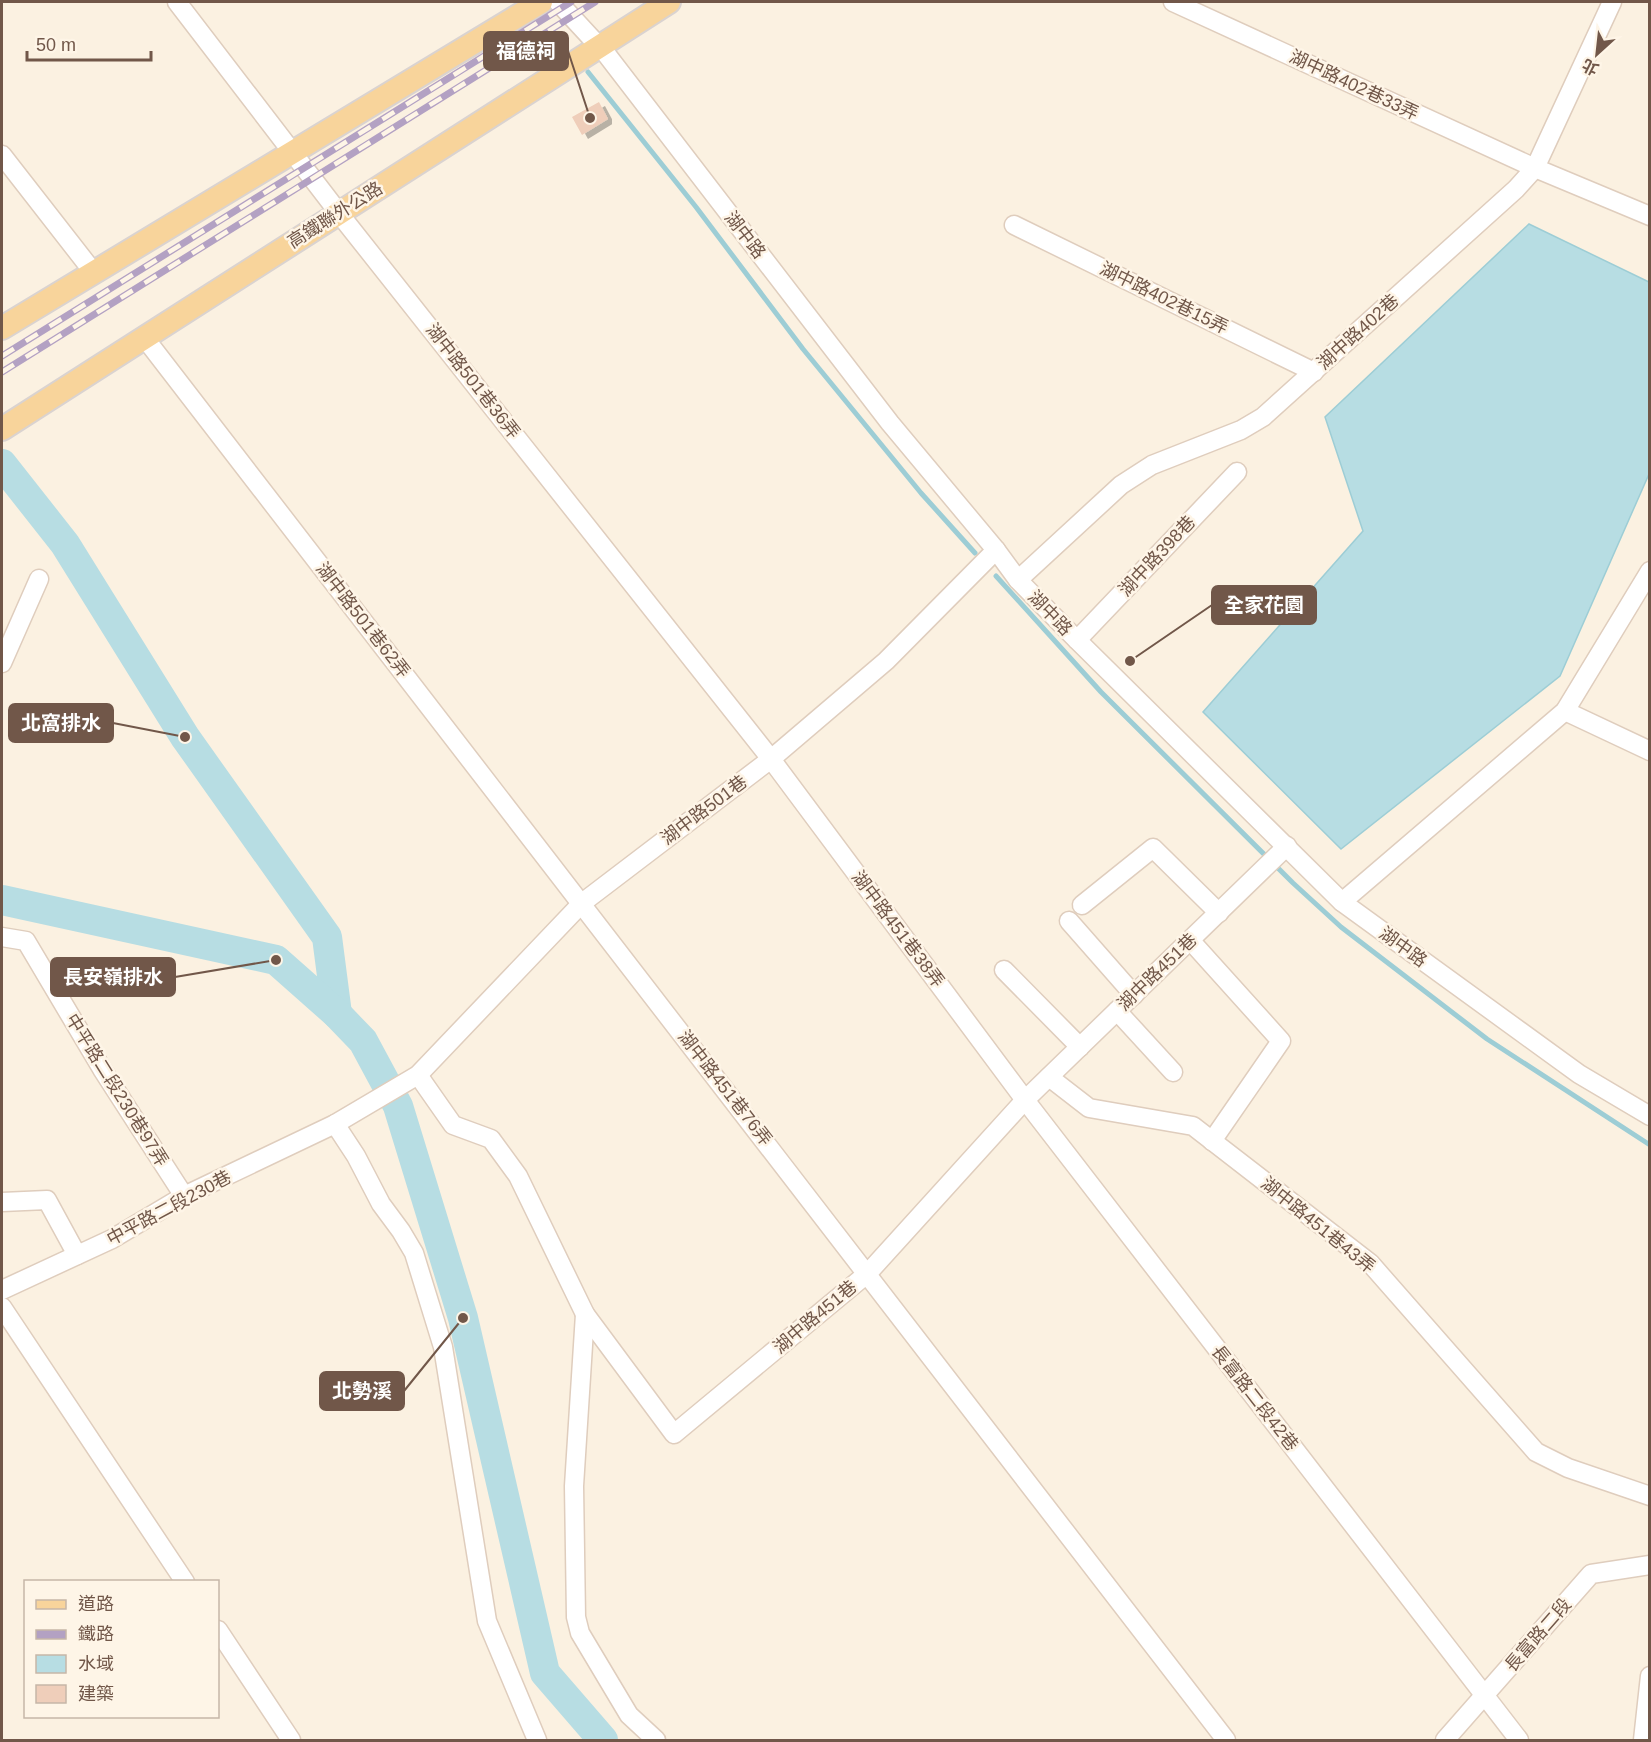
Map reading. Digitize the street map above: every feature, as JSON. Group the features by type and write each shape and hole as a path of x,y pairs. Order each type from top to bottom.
{"main road":[{"path":"2,328 541,2"},
{"name":"高鐵聯外公路","path":"9,424 669,2"}],"street":[{"name":"湖中路501巷36弄","path":"177,2 339,213 771,759"},
{"name":"湖中路","path":"558,2 600,47 890,423 996,550 1018,580 1342,902 1579,1074 1650,1116"},
{"name":"湖中路402巷33弄","path":"1173,2 1535,168 1650,216"},
{"name":"湖中路402巷","path":"1018,580 1121,485 1152,465 1241,430 1263,417 1516,189 1535,168 1612,2"},
{"path":"2,155 94,273"},
{"name":"湖中路402巷15弄","path":"1014,225 1314,372"},
{"name":"湖中路501巷62弄","path":"144,337 582,903"},
{"name":"湖中路398巷","path":"1077,640 1236,472"},
{"name":"湖中路501巷","path":"418,1075 582,903 771,759 886,662 996,550"},
{"path":"1342,902 1565,711 1650,572"},
{"path":"2,663 39,579"},
{"path":"1565,711 1650,752"},
{"name":"湖中路451巷38弄","path":"771,759 1025,1100"},
{"name":"湖中路451巷","path":"418,1075 453,1125 491,1139 518,1176 585,1314 674,1434 868,1273 1025,1100 1287,846"},
{"path":"1082,905 1153,848 1219,913"},
{"name":"湖中路451巷76弄","path":"582,903 1226,1740"},
{"path":"1069,921 1134,995"},
{"name":"中平路二段230巷97弄","path":"2,937 26,942 102,1069 184,1196"},
{"path":"1190,940 1281,1041 1212,1141"},
{"path":"1004,970 1080,1047"},
{"path":"1117,1011 1173,1072"},
{"name":"中平路二段230巷","path":"2,1290 112,1239 184,1196 335,1124 418,1075"},
{"name":"湖中路451巷43弄","path":"1049,1077 1089,1108 1193,1126 1370,1263 1536,1452 1568,1468 1650,1496"},
{"name":"長富路二段42巷","path":"1025,1100 1519,1740"},
{"path":"335,1124 356,1156 381,1204 414,1253 443,1347 487,1621 537,1740"},
{"path":"2,1202 47,1200 77,1255"},
{"path":"2,1307 184,1580"},
{"path":"585,1314 574,1486 576,1617 580,1633 629,1715 656,1740"},
{"name":"長富路二段","path":"1445,1740 1591,1574 1650,1565"},
{"path":"219,1632 291,1740"},
{"path":"1643,1740 1650,1676"}],"water":[{"path":"1529,224 1649,282 1649,474 1560,676 1341,849 1203,712 1363,531 1325,417"}],"building":[{"path":"599,102 608,119 582,135 572,117"}],"waterway":[{"path":"588,72 696,207 803,349 921,493 975,553"},
{"path":"2,464 65,544 185,737 327,937 337,1014"},
{"path":"996,576 1101,692 1293,883 1341,927 1487,1039 1650,1145"},
{"path":"2,900 276,960 337,1014 363,1041 398,1106 463,1318 545,1673 603,1740"}],"railway":[{"path":"2,356 571,2"},
{"path":"2,372 595,2"}],"place":[{"name":"福德祠","path":"590,118"},
{"name":"全家花園","path":"1130,661"},
{"name":"北窩排水","path":"185,737"},
{"name":"長安嶺排水","path":"276,960"},
{"name":"北勢溪","path":"463,1318"}]}
